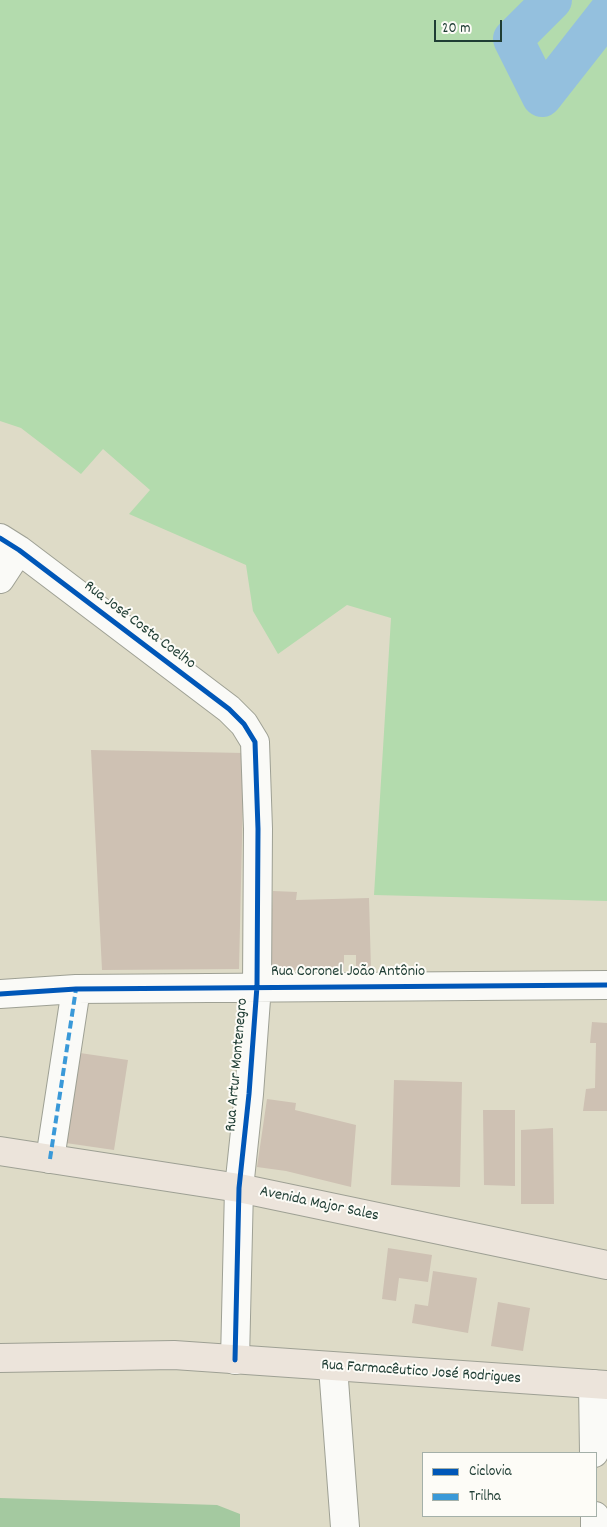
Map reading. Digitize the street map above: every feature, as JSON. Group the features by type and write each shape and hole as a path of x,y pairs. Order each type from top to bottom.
{"main road":[{"name":"Avenida Major Sales","path":"0,1151 239,1188 607,1265"},
{"name":"Rua Farmacêutico José Rodrigues","path":"0,1358 174,1355 600,1384"},
{"name":"Rua Farmacêutico José Rodrigues","path":"0,1371 200,1370 235,1360"}],"street":[{"path":"0,580 9,544"},
{"name":"Rua José Costa Coelho","path":"9,544 229,709 244,724 255,742"},
{"name":"Rua Artur Montenegro","path":"235,1360 239,1188 250,1094 257,986 258,829 255,742"},
{"name":"Rua Coronel João Antônio","path":"0,994 76,989 257,986 607,985"},
{"path":"50,1158 76,989"},
{"path":"333,1367 345,1527"},
{"path":"594,1452 600,1384"}],"green space":[{"path":"0,0 607,0 607,901 374,895 391,618 347,605 278,654 253,611 246,565 129,514 150,490 103,449 81,474 21,428 0,421"},
{"path":"0,1498 217,1505 240,1514 240,1527 0,1527"}],"building":[{"path":"91,750 244,753 239,969 102,970"},
{"path":"273,891 297,892 296,900 369,898 371,970 356,970 356,955 344,955 344,971 269,970"},
{"path":"592,1022 607,1023 607,1111 583,1111 586,1089 595,1088 596,1043 590,1043"},
{"path":"73,1052 128,1060 114,1150 59,1142"},
{"path":"394,1080 462,1082 460,1187 391,1185"},
{"path":"267,1099 296,1103 295,1110 356,1125 351,1187 286,1171 257,1167"},
{"path":"483,1110 515,1110 515,1186 484,1185"},
{"path":"553,1128 554,1204 521,1204 521,1130"},
{"path":"388,1248 432,1255 428,1282 399,1278 396,1301 382,1299"},
{"path":"433,1271 477,1278 468,1333 412,1323 415,1304 428,1306"},
{"path":"498,1302 530,1308 523,1351 491,1346"}],"waterway":[{"path":"552,0 513,39 542,97 607,14"}],"marked path":[{"path":"50,1159 76,989"}],"cycle path":[{"path":"0,538 19,550 229,709 244,724 255,742 258,829 257,986 249,1094 239,1188 235,1360"},
{"path":"0,994 76,989 607,985"}]}
